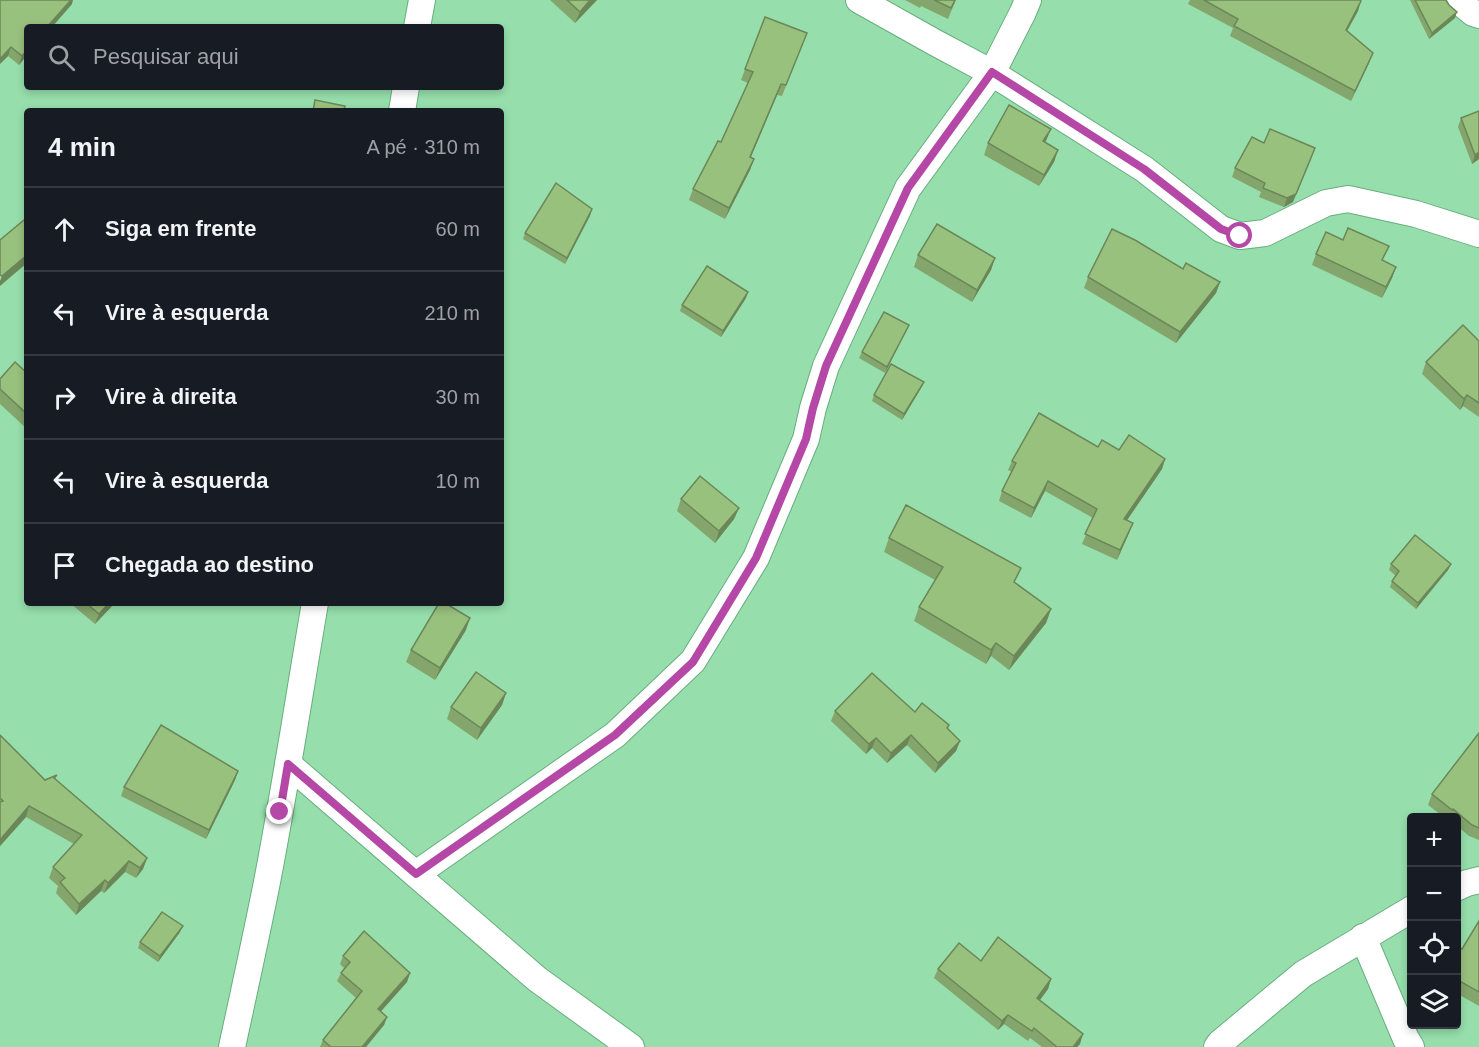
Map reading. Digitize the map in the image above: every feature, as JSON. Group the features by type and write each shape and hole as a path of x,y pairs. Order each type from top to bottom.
{"street":[{"path":"418,24 422,0"},
{"path":"859,0 992,72 1144,169 1221,229 1240,236 1265,233 1326,203 1348,199 1416,214 1479,234"},
{"path":"416,874 615,735 693,662 756,558 806,439 826,366 908,188 992,72 1028,0"},
{"path":"1457,0 1479,15"},
{"path":"402,108 406,90"},
{"path":"232,1047 267,882 314,606"},
{"path":"288,764 537,979 631,1047"},
{"path":"1461,886 1479,880"},
{"path":"1217,1047 1303,974 1407,912"},
{"path":"1363,937 1411,1047"}],"building":[{"path":"0,0 71,0 50,24 24,24 24,54 22,56 11,47 0,59"},
{"path":"567,0 590,0 580,12"},
{"path":"934,0 955,0 951,8"},
{"path":"1204,0 1360,0 1346,30 1373,53 1355,91 1234,26 1238,19"},
{"path":"1415,0 1446,0 1457,12 1432,33"},
{"path":"765,17 807,33 786,85 781,84 750,157 754,159 729,208 693,189 718,141 721,142 753,72 745,69"},
{"path":"315,100 345,106 345,108 314,108"},
{"path":"1009,105 1051,129 1043,141 1058,150 1044,175 988,143"},
{"path":"1479,111 1479,152 1475,155 1461,118"},
{"path":"1270,129 1315,148 1296,194 1287,198 1263,188 1265,183 1235,168 1252,137 1264,143"},
{"path":"556,183 592,209 567,258 525,233"},
{"path":"24,220 24,258 2,276 0,275 0,240"},
{"path":"937,224 995,258 977,290 918,255"},
{"path":"1348,228 1389,246 1382,260 1396,267 1386,287 1316,254 1326,232 1343,240"},
{"path":"1112,229 1183,269 1186,263 1220,282 1180,332 1088,277"},
{"path":"707,266 748,292 723,331 682,305"},
{"path":"884,312 909,325 887,367 862,352"},
{"path":"1463,325 1479,341 1479,403 1467,395 1464,399 1426,362"},
{"path":"15,362 24,370 24,411 0,389 0,379"},
{"path":"891,364 924,382 904,414 874,395"},
{"path":"1039,413 1098,447 1102,440 1119,450 1129,435 1165,459 1124,519 1133,523 1120,550 1085,534 1097,509 1048,481 1034,508 1002,491 1016,463 1012,461"},
{"path":"700,476 739,508 719,531 681,499"},
{"path":"906,505 1021,568 1014,582 1051,609 1014,656 996,643 991,650 919,607 943,567 889,538"},
{"path":"1415,535 1451,564 1418,603 1392,581 1399,571 1391,564"},
{"path":"90,606 106,606 99,614"},
{"path":"437,606 450,606 470,618 440,668 411,650"},
{"path":"476,672 506,693 481,728 451,707"},
{"path":"872,673 915,712 922,703 949,725 947,728 960,741 938,763 911,735 891,753 876,738 869,744 835,711"},
{"path":"161,725 238,771 209,830 124,787"},
{"path":"1479,733 1479,828 1432,794"},
{"path":"0,735 45,780 57,775 54,778 147,858 140,868 129,861 108,883 105,880 79,904 60,882 65,878 53,867 82,835 29,806 0,840 0,802 3,801 0,798"},
{"path":"162,912 183,926 160,956 140,942"},
{"path":"1479,921 1479,992 1461,982 1462,949"},
{"path":"364,931 410,973 378,1009 387,1017 362,1047 331,1047 323,1040 362,991 341,973 350,962 343,956"},
{"path":"998,937 1051,979 1037,998 1083,1034 1073,1047 1057,1047 1034,1028 1032,1031 1008,1015 1002,1021 938,969 959,943 981,961"}],"route":[{"path":"280,812 288,764 416,874 615,735 693,662 756,558 806,439 826,366 908,188 992,72 1144,169 1221,229 1240,236"}]}
